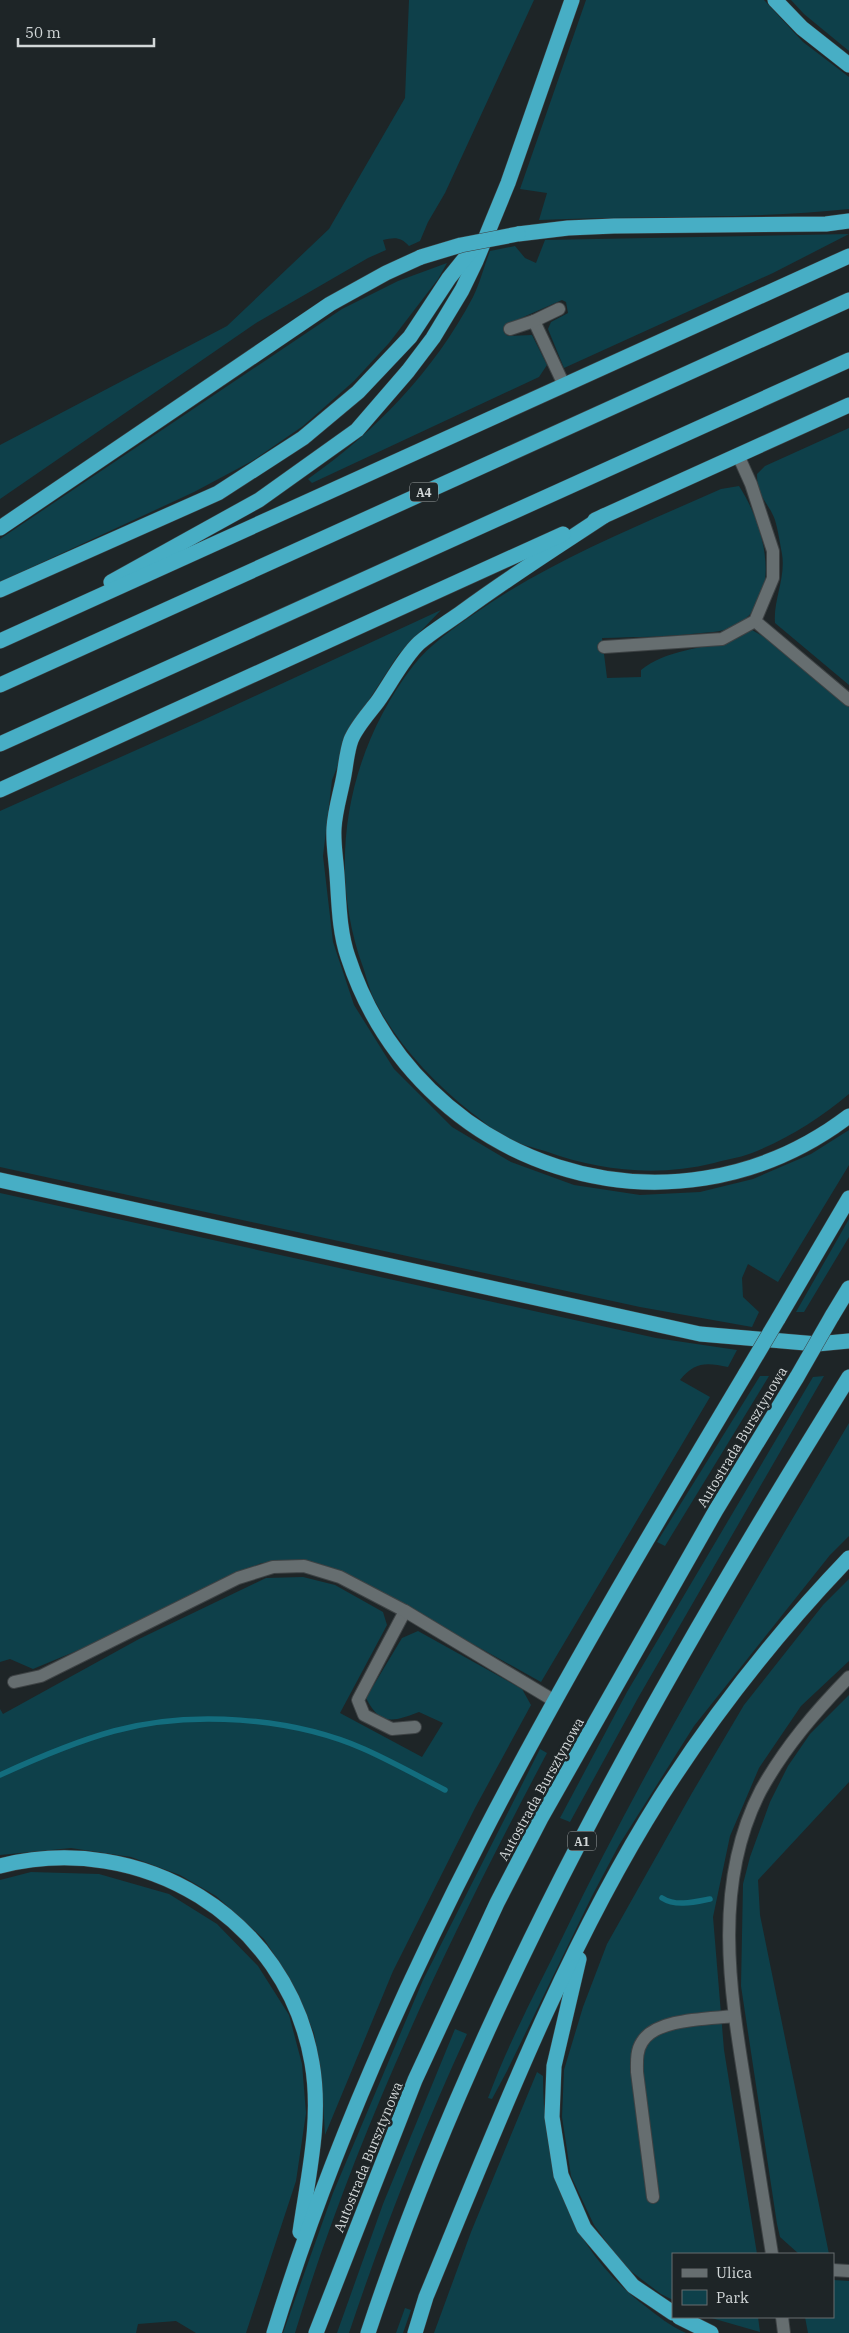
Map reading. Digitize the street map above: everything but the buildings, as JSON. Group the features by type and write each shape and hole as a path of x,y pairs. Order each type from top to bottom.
{"highway":[{"path":"40,623 164,551 259,500 357,430 408,371 432,338 462,290 492,225 572,0"},
{"path":"775,0 802,28 849,65"},
{"path":"0,528 330,304 386,273 421,257 461,245 518,234 568,228 826,224 849,221"},
{"path":"0,590 218,493 303,438 358,392 410,337 449,278 492,225"},
{"path":"0,641 849,256"},
{"name":"A4","path":"0,685 849,300"},
{"path":"0,744 849,360"},
{"path":"0,790 849,405"},
{"path":"604,516 481,598 418,644 351,739 334,827 342,933 348,957 362,994 386,1038 419,1080 436,1097 494,1140 541,1161 570,1170 599,1177 654,1183 702,1178 773,1159 817,1138 849,1116"},
{"path":"0,1180 700,1334 818,1344 849,1341"},
{"path":"274,2333 295,2263 331,2166 395,2012 464,1870 554,1700 849,1198"},
{"name":"Autostrada Bursztynowa","path":"316,2333 378,2170 416,2080 497,1903 542,1818 702,1536 849,1288"},
{"name":"A1","path":"368,2333 403,2237 452,2116 503,2000 559,1884 725,1580 849,1377"},
{"path":"415,2333 426,2297 514,2083 586,1930 660,1799 704,1732 746,1675 802,1607 849,1558"},
{"path":"0,1866 32,1859 76,1857 131,1865 163,1876 212,1904 247,1936 268,1961 298,2014 308,2043 312,2065 316,2110 314,2143 295,2263"},
{"path":"586,1930 554,2066 552,2118 561,2175 584,2228 633,2286 672,2311"},
{"path":"681,2318 711,2333"}],"street":[{"path":"510,329 534,321 559,309"},
{"path":"534,321 564,385"},
{"path":"604,647 722,639 755,621 773,578 773,551 751,484 738,455"},
{"path":"755,621 849,700"},
{"path":"14,1682 41,1676 238,1578 273,1567 304,1566 340,1577 405,1611 554,1700"},
{"path":"405,1611 358,1700 364,1715 392,1729 415,1727"},
{"path":"772,2253 734,2016 728,1951 728,1915 743,1836 760,1792 787,1746 849,1677"},
{"path":"653,2197 637,2072 637,2055 642,2041 654,2029 669,2024 734,2016"},
{"path":"834,2270 849,2271"},
{"path":"782,2318 784,2333"}],"green space":[{"path":"409,0 534,0 445,193 428,222 420,241 409,246 398,238 383,240 386,250 368,258 256,323 0,499 0,445 227,326 329,229 405,98"},
{"path":"586,0 764,0 803,42 849,77 849,209 772,215 539,220 547,193 520,189"},
{"path":"791,0 849,0 849,51 804,14"},
{"path":"849,234 773,273 564,368 548,329 551,322 568,313 566,302 562,300 505,325 504,333 508,336 532,335 547,365 539,377 312,483 308,479 357,441 380,420 422,374 458,324 473,297 490,251 515,246 525,258 536,263 545,240"},
{"path":"447,263 438,279 389,343 354,381 303,426 252,461 194,492 0,582 0,539 342,309 398,281"},
{"path":"849,428 849,685 775,623 783,563 782,554 775,520 759,489 757,474 765,466"},
{"path":"739,486 749,503 763,544 766,566 764,586 757,605 744,620 721,631 652,637 602,638 607,678 641,677 641,670 662,658 684,651 731,641 752,630 776,644 849,703 849,1094 793,1133 752,1153 714,1163 671,1170 650,1171 608,1167 566,1158 518,1143 499,1134 472,1113 418,1063 395,1034 376,1003 352,928 346,889 345,850 349,810 358,772 372,735 390,699 419,658 443,637 506,593 565,560 627,530 721,489"},
{"path":"441,610 398,655 356,720 332,780 323,856 333,942 354,1005 394,1069 452,1127 511,1162 574,1185 640,1195 700,1192 753,1179 811,1154 849,1130 849,1165 778,1282 748,1264 742,1278 743,1297 759,1312 752,1327 640,1307 0,1167 0,811 199,722"},
{"path":"0,1193 656,1338 737,1350 728,1367 713,1364 701,1365 690,1370 680,1380 710,1397 541,1682 360,1581 311,1562 261,1563 93,1644 33,1669 10,1659 0,1662"},
{"path":"849,1219 849,1237 804,1312 796,1312"},
{"path":"760,1376 769,1376 665,1546 657,1542"},
{"path":"824,1376 638,1698 570,1822 560,1818 627,1692 813,1377"},
{"path":"849,1423 849,1536 830,1555 694,1726 619,1845 592,1896 507,2071 492,2099 488,2098 524,2015 630,1804 701,1675"},
{"path":"303,1577 335,1585 383,1612 387,1625 340,1713 422,1757 443,1723 419,1712 402,1718 388,1719 377,1713 366,1698 402,1638 418,1631 522,1689 531,1705 475,1808 393,1971 325,2135 322,2082 314,2033 290,1979 264,1939 216,1896 180,1875 131,1857 71,1848 0,1855 0,1709 3,1714 139,1639 266,1578"},
{"path":"849,1579 849,1661 801,1706 759,1768 730,1836 713,1917 724,2050 757,2253 672,2253 672,2300 661,2294 624,2266 594,2225 571,2176 562,2117 564,2070 583,2007 607,1944 744,1705 823,1605"},
{"path":"849,1695 849,1782 758,1880 760,1915 829,2253 798,2253 780,2237 741,1986 743,1884 750,1857 770,1802 788,1766 810,1734"},
{"path":"540,1749 547,1753 440,1965 376,2110 320,2257 295,2333 283,2333 333,2193 423,1980"},
{"path":"31,1872 99,1874 169,1894 217,1924 258,1966 289,2015 302,2064 306,2113 296,2181 246,2333 196,2333 176,2321 138,2324 136,2333 0,2333 0,1880"},
{"path":"455,2029 467,2034 404,2182 375,2257 349,2333 337,2333 383,2204"},
{"path":"537,2072 543,2076 544,2110 548,2143 555,2174 579,2232 597,2259 619,2283 659,2317 686,2333 434,2333 471,2232"},
{"path":"834,2280 849,2281 849,2333 808,2333 805,2318 834,2318"},
{"path":"405,2308 411,2310 403,2333 396,2333"},
{"path":"711,2318 758,2318 760,2332"}],"waterway":[{"path":"0,1775 85,1740 144,1724 175,1720 240,1720 305,1730 335,1738 364,1749 445,1790"},
{"path":"662,1898 679,1903 710,1899"}]}
